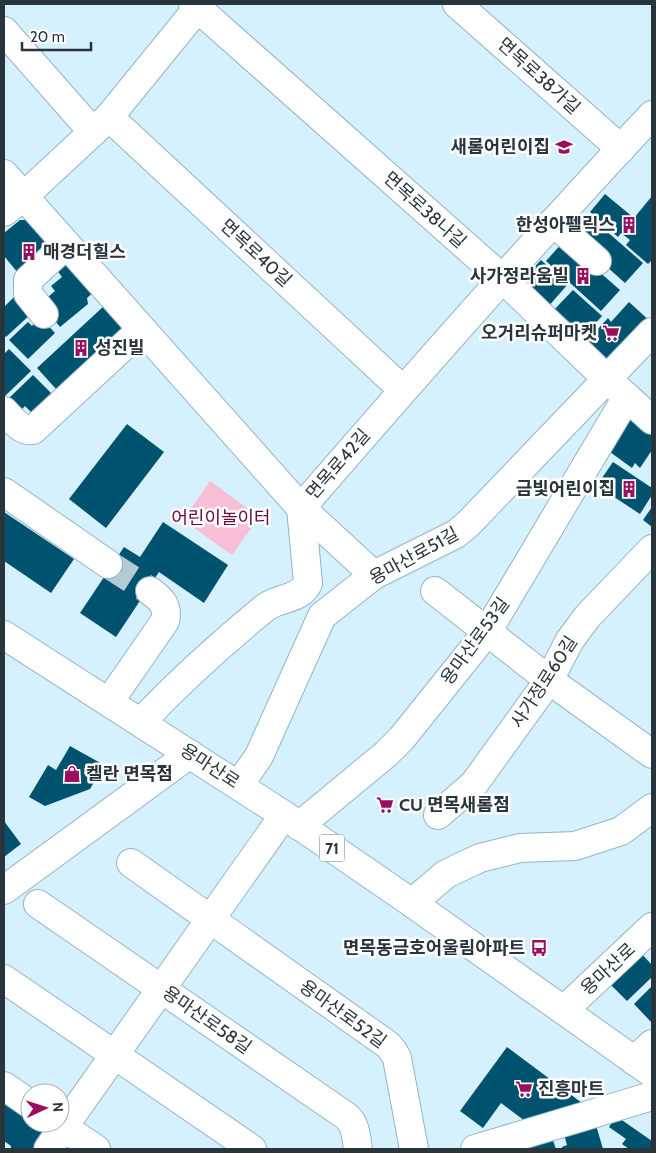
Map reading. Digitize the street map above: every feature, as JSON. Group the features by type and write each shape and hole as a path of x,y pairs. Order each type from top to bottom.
{"street":[{"name":"면목로38가길","path":"457,4 621,149"},
{"path":"13,204 101,124 197,5"},
{"name":"면목로38나길","path":"197,5 503,279 652,420"},
{"name":"면목로40길","path":"4,31 101,124 403,390"},
{"name":"면목로42길","path":"141,722 237,630 270,604 301,592 307,587 301,508 553,222 652,115"},
{"path":"4,174 13,204 66,246 301,508 374,575"},
{"path":"553,222 597,261"},
{"path":"44,314 28,294 28,280 66,246"},
{"path":"4,411 21,427 28,431 33,430 141,330"},
{"name":"용마산로51길","path":"239,784 259,756 322,616 374,575 456,534 468,524 652,332"},
{"name":"용마산로53길","path":"292,821 386,754 402,738 487,632 627,397"},
{"path":"4,492 108,564"},
{"name":"사가정로60길","path":"438,815 474,784 549,680 570,640 587,617 652,549"},
{"path":"435,591 549,680 652,754"},
{"path":"109,702 165,621 166,616 161,599 150,592"},
{"name":"용마산로","path":"4,635 239,784 564,1010 646,1059"},
{"path":"4,890 190,754"},
{"path":"412,903 446,874 480,858 520,848 575,846 621,832 652,808"},
{"path":"70,1113 162,989 210,920 292,821"},
{"name":"용마산로52길","path":"131,863 393,1051 397,1058 414,1149"},
{"name":"용마산로58길","path":"38,904 349,1118 354,1126 358,1149"},
{"name":"용마산로","path":"564,1010 652,927"},
{"path":"4,979 252,1149"},
{"path":"4,1086 20,1097"},
{"path":"476,1149 652,1096"},
{"path":"70,1131 96,1149"},
{"path":"48,1149 57,1133"}],"green space":[{"name":"어린이놀이터","path":"210,481 259,517 232,555 183,520"}],"building":[{"name":"한성아펠릭스","path":"605,194 634,218 652,196 652,260 648,264 626,245 630,240 621,233 618,237 590,212"},
{"path":"588,215 643,263 625,283 606,266 612,260 603,252 571,234"},
{"name":"매경더힐스","path":"20,220 35,220 59,247 23,279 4,256 4,233"},
{"name":"사가정라움빌","path":"564,241 620,290 601,311 546,261"},
{"path":"69,258 95,291 87,298 88,304 60,327 41,303 55,291 51,286 62,277 56,269"},
{"path":"541,260 568,284 547,308 529,292 527,275"},
{"path":"573,290 602,316 581,339 552,312"},
{"path":"16,295 33,312 6,337 4,335 4,307"},
{"path":"629,302 652,323 622,359 604,359 586,342 608,318 611,322"},
{"name":"성진빌","path":"105,305 125,327 57,390 37,368"},
{"path":"40,317 55,333 28,359 9,340 28,322 32,326"},
{"path":"9,349 31,371 5,396 4,354"},
{"path":"33,375 54,396 34,415 25,406 20,411 8,399"},
{"path":"643,416 652,426 652,450 640,468 635,463 632,468 610,452 630,420"},
{"path":"127,424 164,452 106,528 69,499"},
{"name":"금빛어린이집","path":"613,462 652,488 652,495 640,514 605,491 609,483 602,478"},
{"path":"652,507 652,527 643,520"},
{"path":"4,512 74,559 51,593 4,561"},
{"path":"163,522 228,565 204,603 159,572 116,637 80,613 124,547 140,557"},
{"path":"70,746 104,765 90,789 45,806 29,797 48,765 56,770"},
{"path":"4,821 21,844 4,857"},
{"path":"639,951 652,965 652,977 627,1001 608,982"},
{"path":"652,986 652,1023 634,1004"},
{"path":"507,1047 586,1106 529,1124 501,1103 483,1128 460,1111"},
{"path":"4,1101 20,1107 20,1133 43,1133 33,1149 11,1149 11,1146 4,1141"},
{"path":"616,1116 652,1141 650,1149 629,1149 622,1144 626,1139 609,1127"},
{"path":"595,1122 603,1149 562,1149 562,1147 567,1145 563,1131"},
{"path":"551,1135 556,1149 527,1149 525,1143"}],"tunnel":[{"path":"108,564 150,591"}],"place":[{"name":"새롬어린이집","path":"564,147"},
{"name":"한성아펠릭스","path":"629,225"},
{"name":"매경더힐스","path":"29,252"},
{"name":"사가정라움빌","path":"583,276"},
{"name":"오거리슈퍼마켓","path":"611,333"},
{"name":"성진빌","path":"81,348"},
{"name":"금빛어린이집","path":"629,489"},
{"name":"켈란 면목점","path":"72,774"},
{"name":"CU 면목새롬점","path":"385,805"},
{"name":"면목동금호어울림아파트","path":"539,948"},
{"name":"진흥마트","path":"524,1089"}]}
